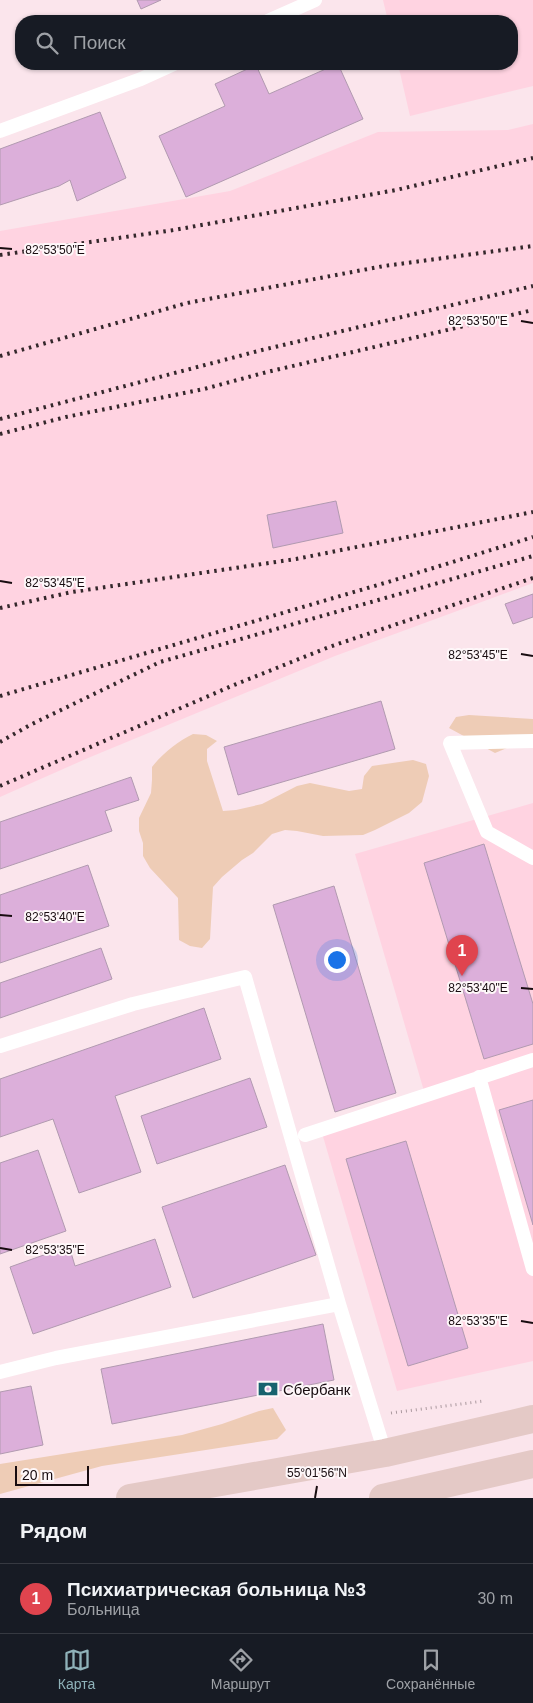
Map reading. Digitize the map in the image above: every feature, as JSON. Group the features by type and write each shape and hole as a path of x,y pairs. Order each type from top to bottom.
{"main road":[{"path":"130,1498 385,1453 533,1419"},
{"path":"383,1498 533,1464"}],"lane":[{"path":"281,15 315,0"},
{"path":"0,132 161,70"},
{"path":"533,741 450,743 487,832 533,858"},
{"path":"0,1046 133,1004 245,977 339,1304 385,1453"},
{"path":"304,1135 533,1060"},
{"path":"479,1078 533,1269"},
{"path":"0,1372 56,1358 339,1304"}],"path":[{"path":"373,1415 491,1400"}],"shaded area":[{"path":"383,0 533,0 533,86 410,116 399,70 518,70 518,15 387,15"},
{"path":"533,124 533,583 335,656 88,758 0,797 0,231 230,191 378,132 508,130"},
{"path":"469,715 533,719 533,735 495,753 449,728 456,717"},
{"path":"193,734 206,735 217,741 207,749 207,761 223,811 262,804 297,786 310,783 349,791 362,789 364,776 372,766 413,760 426,764 429,776 422,802 409,813 363,835 323,836 285,830 272,834 213,887 210,939 202,948 190,946 179,940 178,898 150,868 143,856 139,818 151,793 152,767 171,748"},
{"path":"533,803 533,1361 397,1391 322,1133 426,1098 355,854"},
{"path":"273,1408 286,1430 277,1439 102,1466 0,1494 0,1464 182,1435"}],"building":[{"path":"137,0 161,0 141,9"},
{"path":"245,70 258,70 269,94 323,70 341,70 363,119 186,197 159,136 225,106 215,84"},
{"path":"100,112 126,178 77,201 70,180 59,186 0,205 0,149"},
{"path":"336,501 343,533 273,548 267,515"},
{"path":"533,594 533,617 513,624 505,604"},
{"path":"381,701 395,749 238,795 224,747"},
{"path":"131,777 139,800 105,811 112,831 0,869 0,822"},
{"path":"484,844 533,1004 533,1044 484,1059 424,863"},
{"path":"88,865 109,926 0,963 0,895"},
{"path":"334,886 396,1093 335,1112 273,905"},
{"path":"101,948 112,979 0,1018 0,983"},
{"path":"204,1008 221,1059 115,1096 141,1172 79,1193 53,1119 0,1137 0,1079"},
{"path":"250,1078 267,1127 157,1164 141,1116"},
{"path":"533,1100 533,1225 499,1110"},
{"path":"406,1141 468,1348 408,1366 346,1159"},
{"path":"38,1150 66,1231 0,1254 0,1163"},
{"path":"285,1165 316,1255 193,1298 162,1207"},
{"path":"155,1239 171,1287 33,1334 10,1267 69,1246 75,1266"},
{"path":"323,1324 334,1380 112,1424 101,1369"},
{"path":"31,1386 43,1445 0,1454 0,1392"}],"railway":[{"path":"0,255 174,230 396,190 533,158"},
{"path":"0,356 187,303 384,266 533,246"},
{"path":"0,419 262,350 533,286"},
{"path":"0,434 66,417 204,389 267,372 533,310"},
{"path":"0,608 72,592 296,559 533,512"},
{"path":"0,696 388,582 533,537"},
{"path":"0,742 30,725 160,662 533,556"},
{"path":"0,786 234,685 329,647 533,578"}],"place":[{"name":"Психиатрическая больница №3","path":"462,976"},
{"name":"Сбербанк","path":"268,1389"}]}
